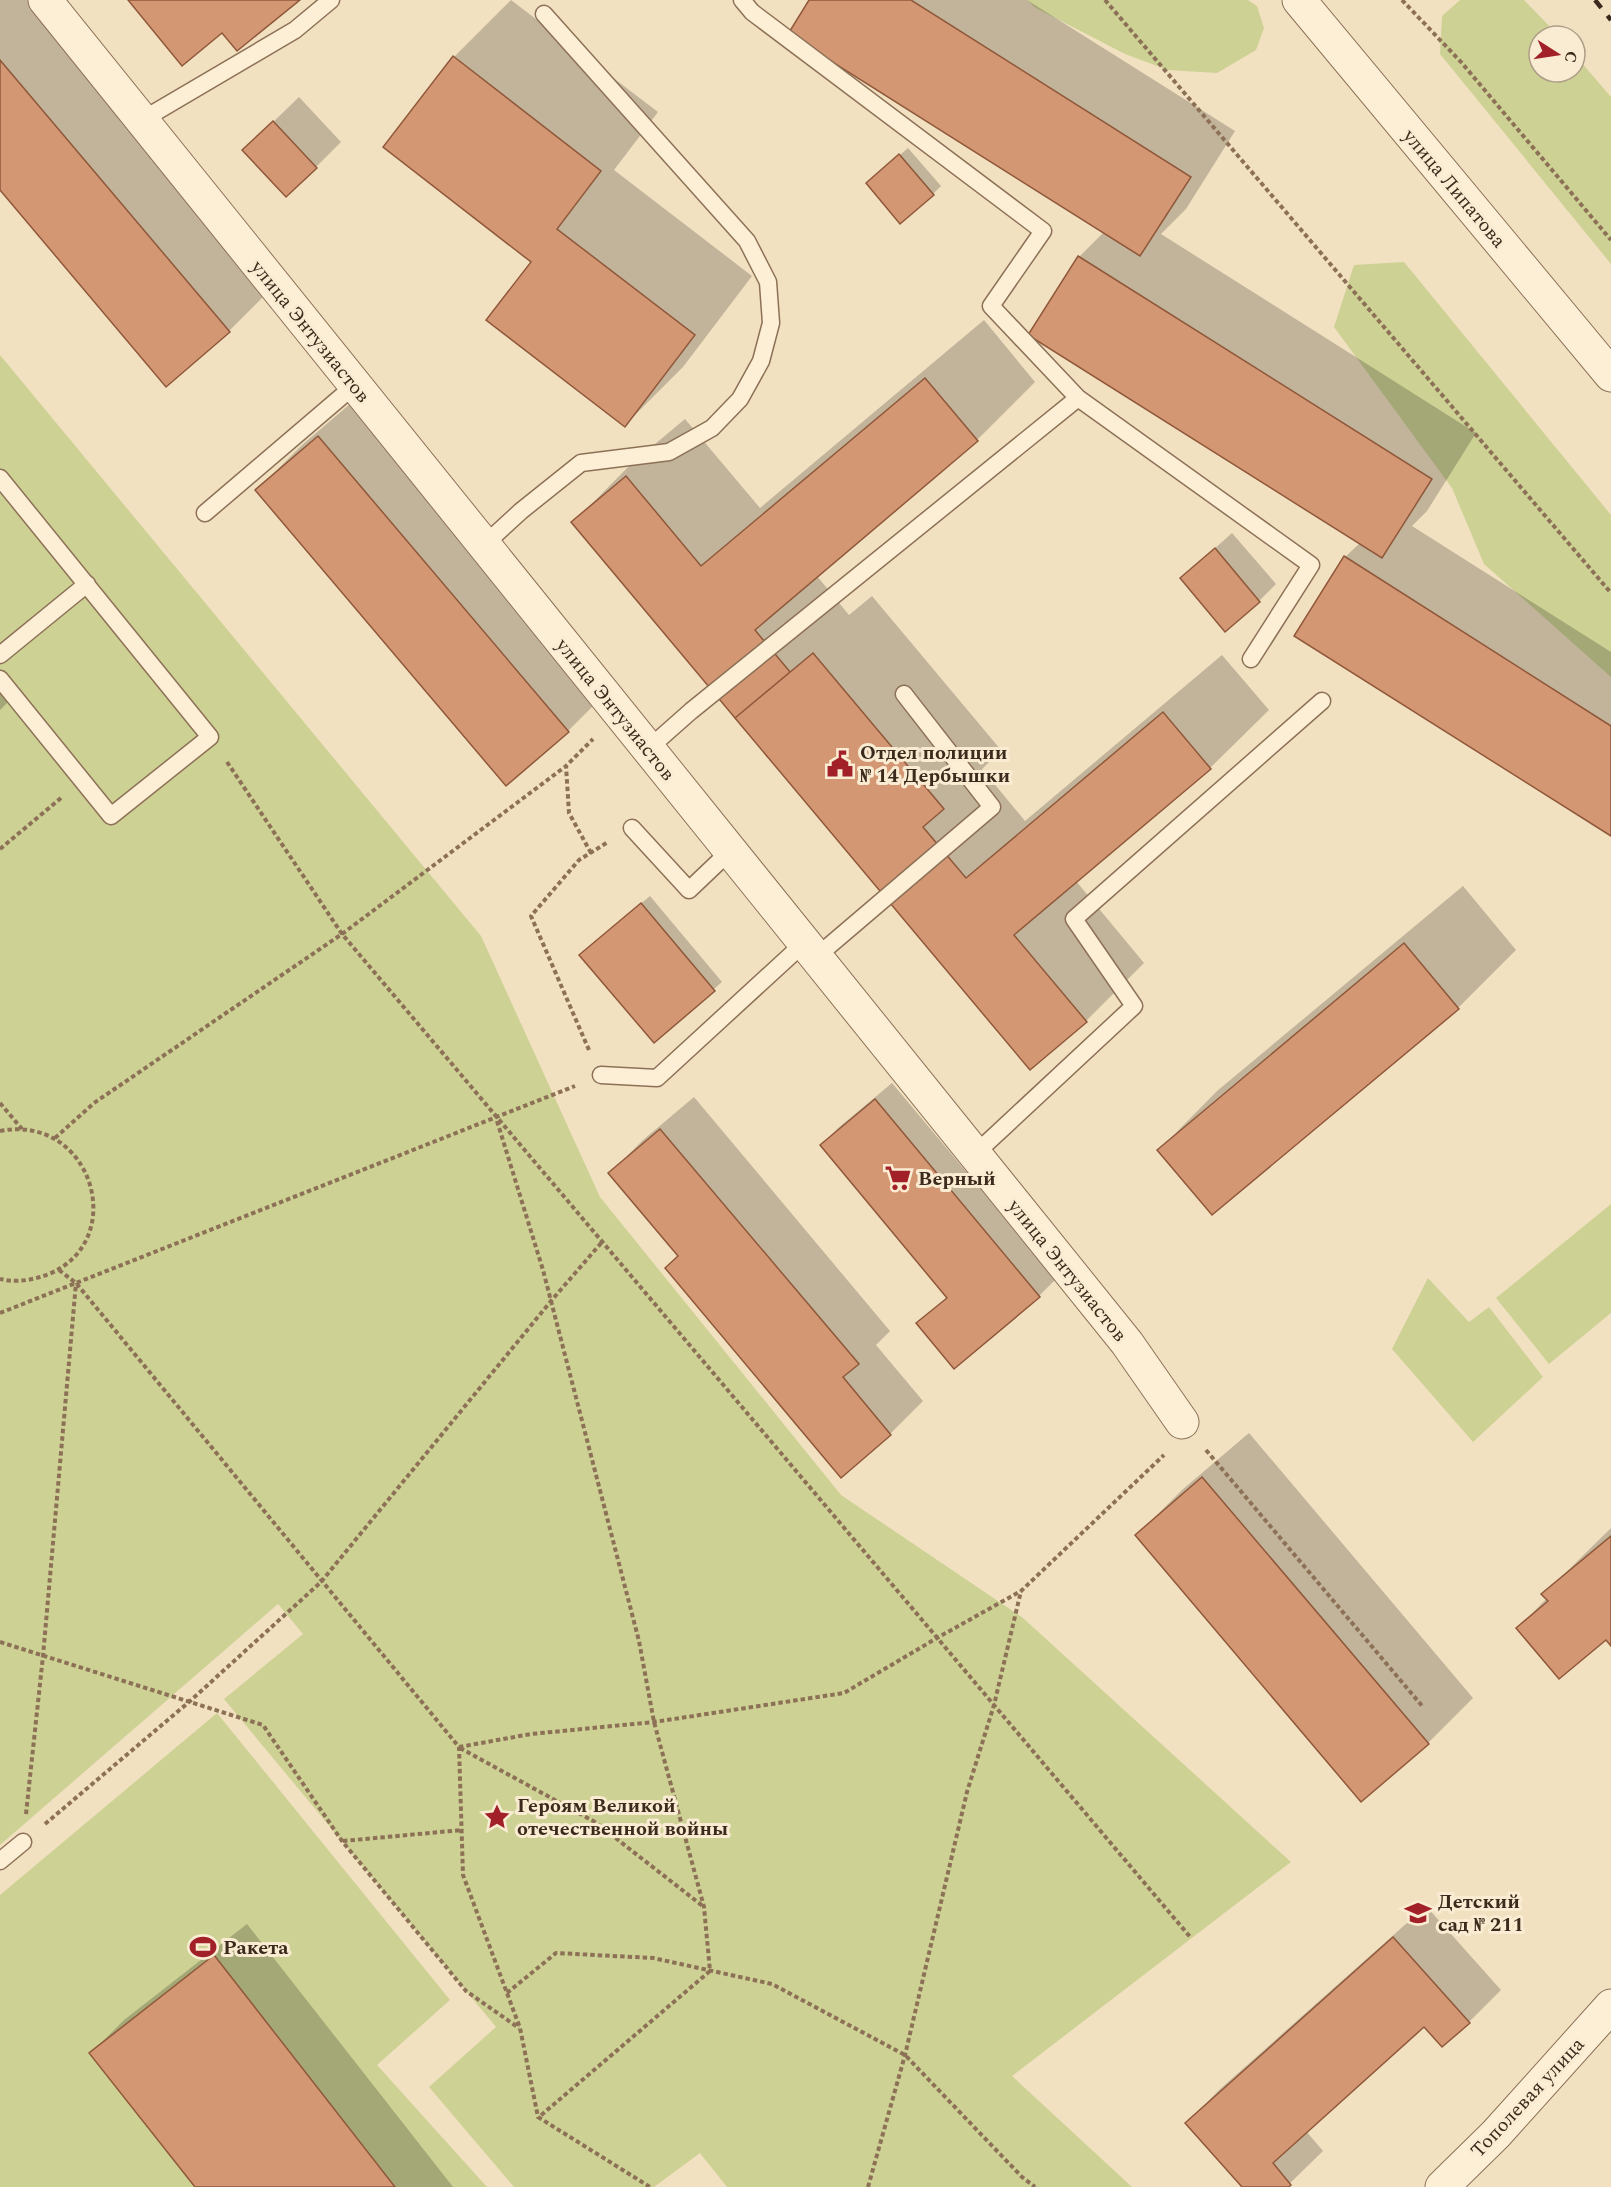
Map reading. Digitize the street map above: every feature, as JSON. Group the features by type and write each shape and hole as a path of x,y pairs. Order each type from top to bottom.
{"street":[{"name":"улица Энтузиастов","path":"45,0 1127,1342 1182,1422"},
{"name":"улица Липатова","path":"1299,0 1611,375"},
{"name":"Тополевая улица","path":"1442,2187 1496,2134 1611,2006"}],"lane":[{"path":"142,120 295,30 331,0"},
{"path":"742,0 761,19 1043,231 991,306 1078,398 1311,565 1251,658"},
{"path":"484,545 521,511 581,463 669,452 712,428 740,399 761,361 771,324 768,282 747,241 544,14"},
{"path":"205,513 355,385"},
{"path":"648,749 691,711 1078,398"},
{"path":"0,478 210,736 111,816 0,679"},
{"path":"0,655 87,584"},
{"path":"601,1075 657,1078 810,950 992,807 904,694"},
{"path":"975,1154 1134,1006 1074,919 1322,701"},
{"path":"632,828 689,890 730,851"},
{"path":"0,1861 24,1842"}],"path":[{"path":"1105,0 1611,593"},
{"path":"1402,0 1461,62 1611,240"},
{"path":"55,1138 94,1103 342,934 566,766 619,714"},
{"path":"210,736 342,934 1191,1938"},
{"path":"566,766 568,813 591,853"},
{"path":"0,849 82,780"},
{"path":"0,1312 601,1075 531,916 579,860 632,828"},
{"path":"0,1103 22,1129"},
{"path":"496,1117 551,1301 639,1641 654,1722 705,1907 710,1971"},
{"path":"0,1131 22,1129 55,1138 75,1155 89,1177 94,1203 90,1228 78,1252 59,1270 35,1280 0,1279"},
{"path":"24,1842 189,1702 321,1582 602,1242"},
{"path":"59,1270 76,1283 459,1748 595,1822 705,1907"},
{"path":"24,1842 76,1283"},
{"path":"459,1748 531,1734 654,1722 844,1693 1022,1591 1184,1436 1182,1422"},
{"path":"1182,1422 1423,1707"},
{"path":"868,2187 905,2055 967,1792 994,1705 1022,1591"},
{"path":"0,1642 263,1725 342,1841 466,1991 520,2028"},
{"path":"459,1748 463,1875 520,2028 538,2117 650,2187"},
{"path":"342,1841 462,1830"},
{"path":"507,1993 556,1953 653,1958 772,1984 905,2055 1022,2177 1035,2187"},
{"path":"538,2117 710,1971"}],"green space":[{"path":"1027,0 1248,0 1257,6 1264,28 1256,50 1217,73 1168,70 1125,54 1036,8"},
{"path":"1460,0 1524,0 1547,24 1527,24 1527,84 1587,84 1587,69 1611,97 1611,264 1440,54 1442,16"},
{"path":"1404,262 1611,515 1611,677 1484,564 1452,488 1334,327 1354,265"},
{"path":"0,355 481,936 600,1197 841,1495 1023,1618 1291,1862 1012,2076 1132,2187 727,2187 700,2153 654,2187 514,2187 429,2087 496,2027 224,1699 303,1634 278,1604 0,1845"},
{"path":"1611,1204 1611,1313 1549,1364 1496,1298"},
{"path":"1428,1278 1469,1322 1489,1307 1543,1377 1473,1442 1392,1349"},
{"name":"Ракета","path":"217,1713 450,2000 377,2065 487,2187 0,2187 0,1895"}],"building":[{"path":"128,0 300,0 237,51 222,33 182,66"},
{"path":"809,0 911,0 1191,177 1140,256 788,34"},
{"path":"453,56 601,171 557,229 695,335 625,427 486,320 531,262 383,147"},
{"path":"0,60 230,332 166,387 0,190"},
{"path":"273,121 317,168 286,197 242,150"},
{"path":"899,154 934,195 900,224 866,183"},
{"path":"1078,256 1432,479 1382,558 1028,335"},
{"path":"925,378 978,441 755,630 790,672 735,718 571,522 626,476 701,566"},
{"path":"318,436 569,732 506,786 255,490"},
{"path":"1215,548 1260,602 1225,632 1180,578"},
{"path":"1344,556 1611,726 1611,836 1294,636"},
{"path":"813,653 944,809 923,827 966,878 1163,712 1211,769 1014,935 1087,1022 1030,1070 735,718"},
{"path":"641,903 715,991 654,1043 579,955"},
{"path":"1404,943 1459,1009 1212,1215 1157,1150"},
{"path":"875,1099 1040,1297 954,1369 916,1323 947,1298 820,1145"},
{"path":"660,1129 859,1364 843,1377 891,1435 841,1478 665,1268 678,1256 608,1173"},
{"path":"1202,1477 1429,1744 1361,1802 1135,1535"},
{"path":"1611,1536 1611,1646 1606,1640 1559,1679 1516,1628 1548,1601 1541,1594"},
{"path":"1393,1937 1470,2023 1442,2047 1424,2027 1273,2163 1291,2185 1289,2187 1242,2187 1185,2123"},
{"path":"214,1955 395,2187 195,2187 89,2053"}],"railway":[{"path":"1595,0 1611,20"}],"place":[{"name":"Отдел полиции № 14 Дербышки","path":"840,764"},
{"name":"Верный","path":"898,1178"},
{"name":"Героям Великой отечественной войны","path":"497,1817"},
{"name":"Детский сад № 211","path":"1418,1913"},
{"name":"Ракета","path":"203,1947"}]}
